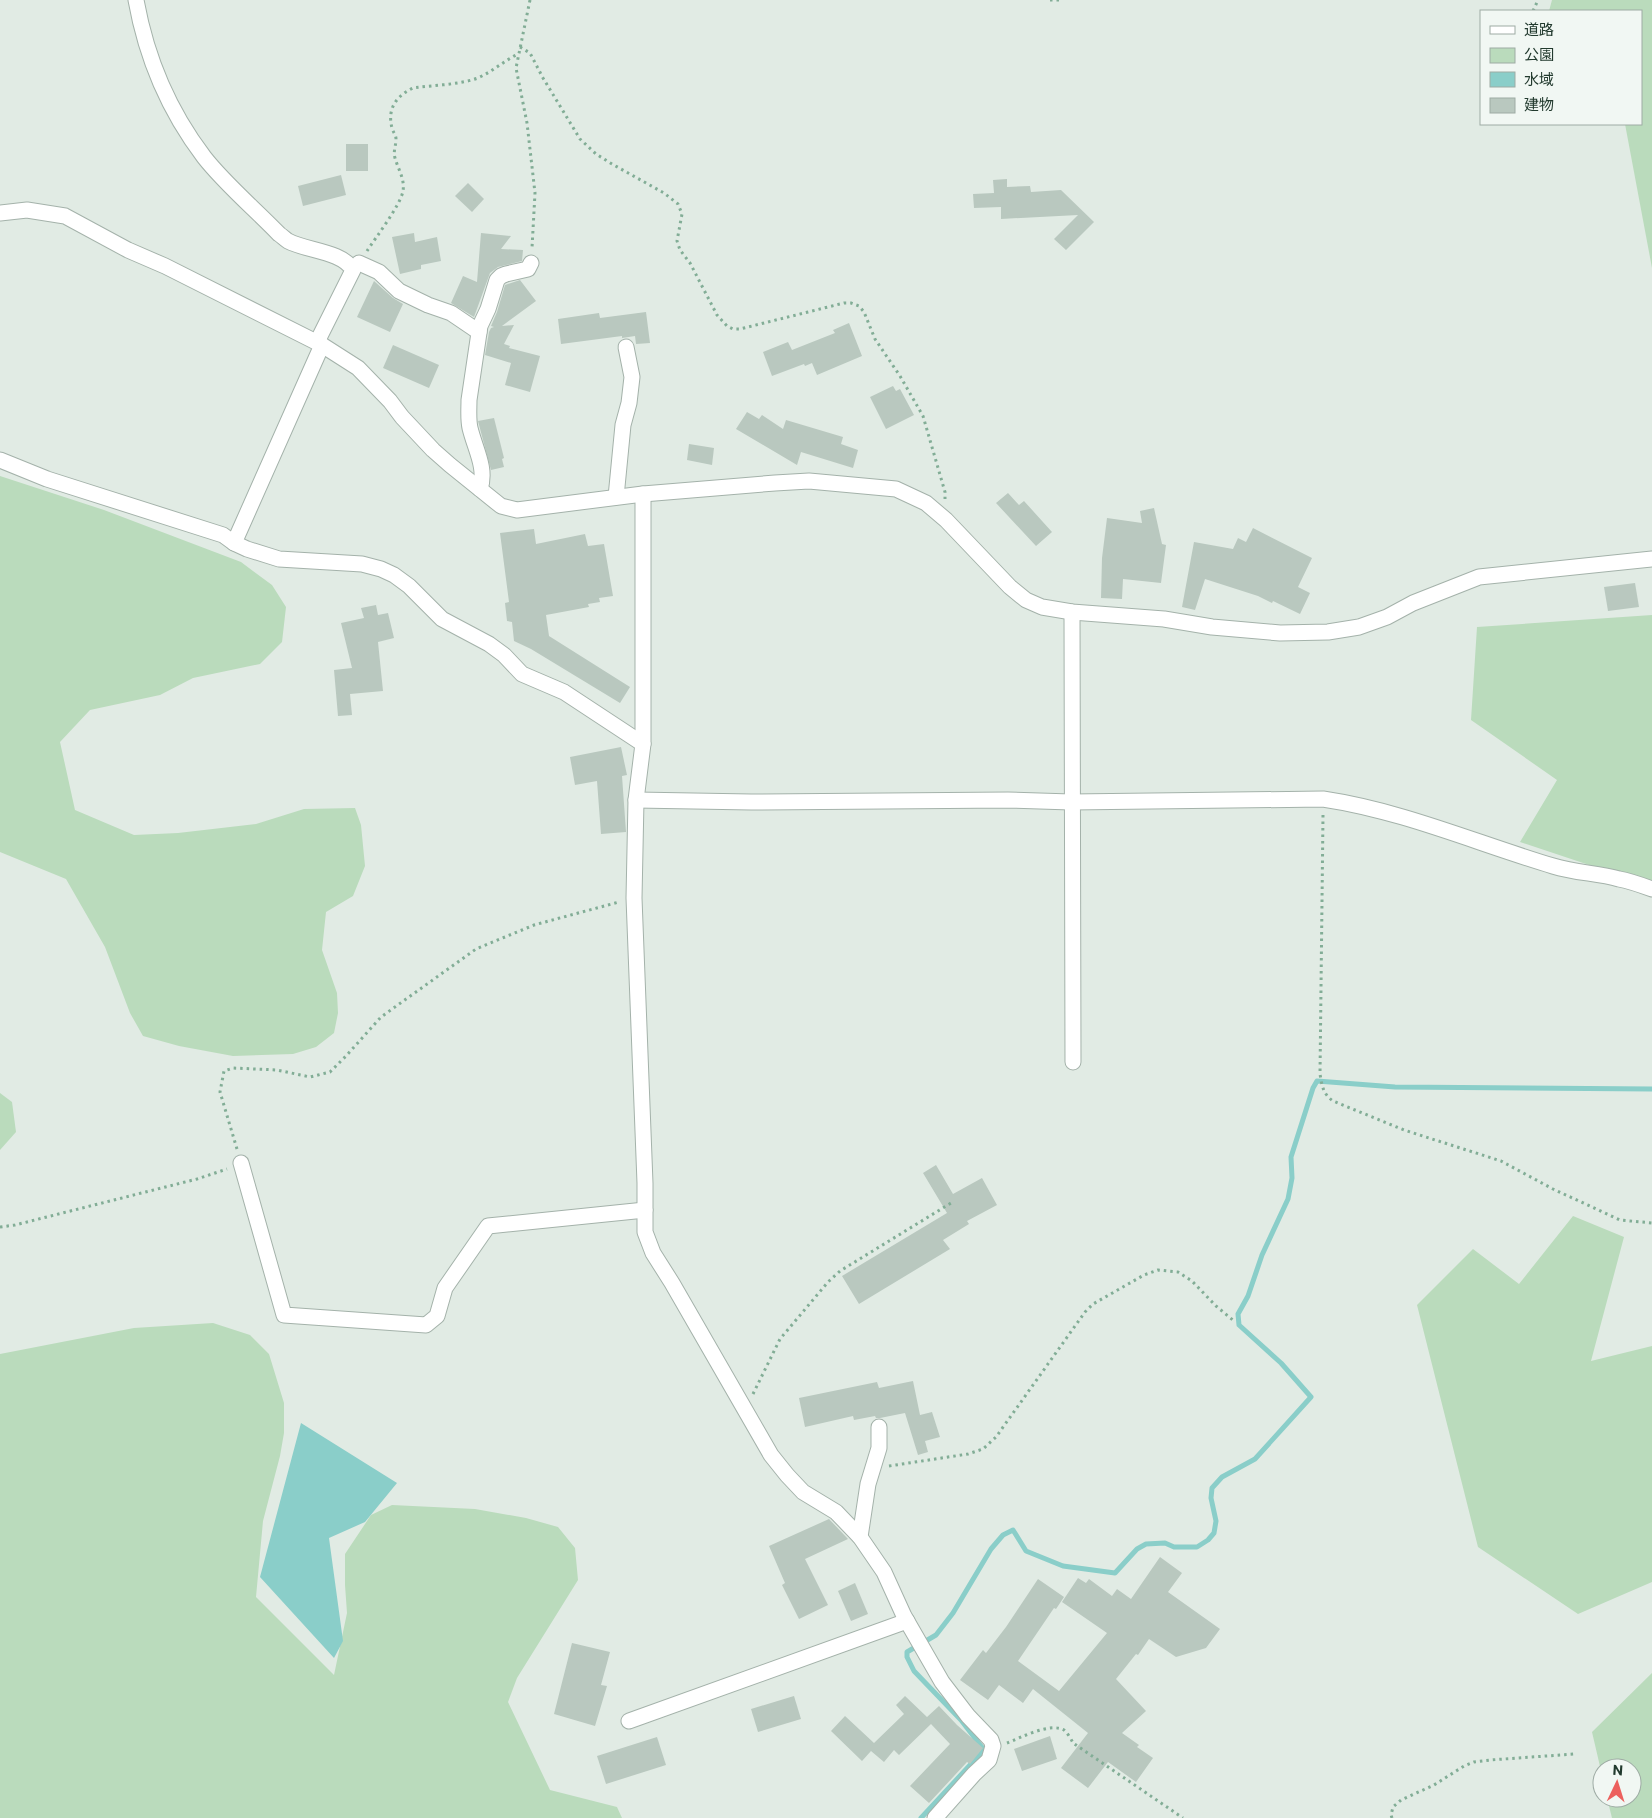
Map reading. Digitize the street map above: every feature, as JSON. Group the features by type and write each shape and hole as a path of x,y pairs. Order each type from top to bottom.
{"street":[{"path":"136,0 144,37 157,77 205,158 279,234 289,241 347,263 353,270 234,542"},
{"path":"0,213 27,210 66,216 128,250 165,266 320,344 358,368 433,450 501,506 517,510 643,494 809,481 896,489 926,503 946,520 993,570 1026,600 1042,607 1072,612 1164,619 1212,627 1280,632 1328,632 1358,627 1479,577 1652,559"},
{"path":"359,263 379,272 399,291 428,305 451,313 479,332"},
{"path":"480,489 483,471 470,429 468,410 479,332 492,300 497,280 501,276 528,269 531,263"},
{"path":"616,497 623,425 629,403 632,377 626,347"},
{"path":"0,460 47,479 224,535 234,542 263,555 279,559 362,564 381,569 394,575 409,586 442,619 489,644 504,655 522,674 564,692 643,744"},
{"path":"643,494 643,744 636,800 634,898 645,1232 653,1254 676,1289 771,1454 804,1492 836,1512 860,1538 884,1572 907,1622 942,1682 968,1716 991,1740 993,1749 990,1760 974,1774 935,1818"},
{"path":"1072,612 1073,1062"},
{"path":"636,800 761,802 1008,800 1071,802 1324,799 1354,804 1432,826 1552,866 1579,873 1619,878 1652,889"},
{"path":"241,1162 284,1316 426,1325 437,1316 445,1288 488,1226 644,1210"},
{"path":"860,1538 868,1484 879,1448 880,1427"},
{"path":"629,1720 907,1622"}],"path":[{"path":"530,0 516,68 527,123 535,193 531,263"},
{"path":"1050,0 1060,0"},
{"path":"520,47 530,53 580,139 596,154 664,193 678,204 682,214 677,241 717,315 727,326 733,329 740,329 844,303 852,303 859,306 864,312 876,340 923,416 945,492 946,520"},
{"path":"359,263 400,200 403,190 403,181 394,155 396,142 390,113 392,106 406,92 413,88 469,81 497,69 518,54"},
{"path":"1324,799 1320,1074 1322,1087 1327,1096 1333,1101 1404,1130 1502,1161 1553,1189 1620,1220 1644,1224 1652,1223"},
{"path":"0,1227 15,1225 196,1179 231,1168 241,1162 220,1092 224,1071 233,1068 277,1070 310,1077 330,1072 381,1016 476,949 534,925 634,898"},
{"path":"746,1410 780,1339 828,1282 840,1271 951,1202"},
{"path":"873,1468 968,1454 983,1449 996,1437 1093,1304 1144,1275 1158,1270 1178,1272 1192,1281 1234,1322"},
{"path":"993,1749 1043,1730 1054,1728 1064,1730 1073,1742 1183,1818"},
{"path":"1392,1818 1393,1807 1402,1800 1434,1785 1464,1766 1474,1762 1574,1754"}],"green space":[{"path":"1552,0 1652,0 1652,268 1625,125 1642,125 1642,10 1549,10"},
{"path":"0,476 104,510 241,562 272,585 286,607 282,642 260,664 193,678 160,695 90,710 60,742 75,810 134,835 178,833 256,824 304,809 355,808 361,825 365,866 353,896 326,912 322,950 337,993 338,1013 334,1033 316,1047 293,1054 233,1056 179,1046 143,1036 130,1013 105,947 66,879 0,852"},
{"path":"1652,615 1652,886 1520,842 1557,780 1471,720 1477,627"},
{"path":"0,1093 12,1102 16,1132 0,1150"},
{"path":"1573,1216 1624,1237 1591,1361 1652,1346 1652,1582 1578,1614 1478,1547 1417,1305 1473,1249 1519,1284"},
{"path":"213,1323 250,1335 269,1354 284,1403 284,1433 263,1521 256,1597 334,1675 347,1613 345,1554 371,1515 392,1505 475,1509 526,1518 558,1527 575,1548 578,1580 517,1678 508,1702 550,1790 617,1807 622,1818 0,1818 0,1354 134,1328"},
{"path":"1652,1673 1652,1818 1612,1818 1610,1808 1642,1808 1642,1758 1598,1758 1592,1732"}],"water":[{"path":"301,1423 397,1483 365,1522 329,1538 343,1641 334,1658 260,1577"}],"building":[{"path":"346,144 368,144 368,171 346,171"},
{"path":"341,175 346,195 303,206 298,186"},
{"path":"1007,179 1007,187 1030,186 1031,192 1061,190 1094,222 1066,250 1054,239 1078,215 1001,219 1001,207 974,208 973,194 994,193 993,180"},
{"path":"468,183 484,199 472,212 455,196"},
{"path":"414,233 415,242 437,237 441,261 421,265 421,269 400,274 392,237"},
{"path":"481,233 511,236 501,249 523,250 522,261 498,267 490,273 474,317 451,303 463,276 477,282"},
{"path":"520,280 536,301 502,326 514,325 504,344 510,346 509,348 540,356 530,392 505,385 511,363 485,355 489,332 494,327 491,326 505,285"},
{"path":"374,281 393,298 403,304 390,332 357,317"},
{"path":"646,312 650,343 636,344 635,336 622,338 622,336 561,344 558,319 599,313 600,318"},
{"path":"849,323 862,356 817,375 812,363 805,366 804,364 772,376 763,352 788,342 792,350 835,333 833,330"},
{"path":"393,345 439,365 429,388 383,368"},
{"path":"893,386 896,391 900,389 914,415 886,429 870,397"},
{"path":"747,412 759,419 762,415 783,429 786,420 843,437 841,444 858,450 853,468 801,452 797,465 736,429"},
{"path":"494,418 504,458 502,459 504,467 491,470 478,421"},
{"path":"689,444 714,448 712,465 687,460"},
{"path":"1008,493 1019,505 1024,501 1052,532 1036,546 996,503"},
{"path":"1154,508 1162,544 1166,545 1161,583 1123,579 1122,599 1101,598 1102,558 1107,518 1142,523 1140,511"},
{"path":"1253,528 1312,558 1298,587 1310,593 1300,614 1273,601 1272,603 1258,596 1205,579 1195,610 1182,607 1194,542 1233,549 1238,538 1246,542"},
{"path":"534,529 536,544 585,534 588,546 604,544 613,596 599,598 600,602 588,604 589,607 546,615 549,636 630,687 620,703 531,649 514,641 512,622 507,621 505,603 509,602 500,533"},
{"path":"1635,583 1639,607 1608,611 1604,587"},
{"path":"376,605 378,615 388,613 394,638 378,642 383,691 350,694 352,715 338,716 334,670 352,668 341,623 364,618 361,608"},
{"path":"621,747 627,775 622,776 626,832 601,834 597,781 575,785 570,757"},
{"path":"936,1165 953,1194 982,1178 997,1205 967,1221 969,1224 943,1240 950,1249 859,1304 842,1276 947,1213 923,1173"},
{"path":"913,1381 920,1415 932,1412 940,1437 925,1441 928,1452 918,1455 905,1413 880,1418 875,1416 854,1420 853,1416 805,1427 799,1398 877,1382 879,1388"},
{"path":"829,1519 848,1539 805,1559 828,1605 799,1619 782,1585 785,1583 769,1546"},
{"path":"1160,1557 1182,1573 1168,1592 1220,1629 1206,1648 1176,1657 1149,1639 1138,1655 1136,1654 1116,1679 1146,1711 1122,1733 1153,1758 1136,1782 1108,1762 1088,1788 1061,1768 1088,1733 1033,1689 1023,1703 999,1685 988,1700 960,1680 983,1650 986,1653 1038,1579 1064,1597 1056,1609 1054,1608 1018,1661 1059,1691 1107,1633 1062,1602 1078,1578 1086,1583 1089,1579 1112,1596 1117,1589 1131,1599"},
{"path":"855,1583 868,1614 851,1621 838,1591"},
{"path":"572,1643 610,1652 601,1685 607,1686 595,1726 554,1714"},
{"path":"794,1696 801,1719 758,1732 751,1709"},
{"path":"905,1696 927,1717 939,1706 983,1748 970,1764 967,1762 929,1803 910,1786 950,1744 931,1724 899,1755 894,1750 884,1762 871,1751 862,1761 831,1731 845,1716 874,1743 904,1714 896,1705"},
{"path":"1050,1736 1057,1759 1022,1771 1014,1749"},
{"path":"657,1737 666,1765 606,1784 597,1756"}],"waterway":[{"path":"921,1818 984,1750 961,1720 914,1671 907,1657 907,1652 936,1635 953,1613 991,1549 1003,1535 1013,1530 1026,1551 1063,1566 1115,1573 1137,1549 1146,1544 1165,1543 1174,1547 1197,1547 1208,1540 1214,1533 1216,1521 1211,1498 1212,1488 1222,1477 1255,1459 1311,1397 1281,1363 1239,1325 1238,1314 1248,1296 1262,1255 1288,1199 1292,1178 1291,1157 1313,1088 1317,1081 1395,1087 1652,1089"}]}
